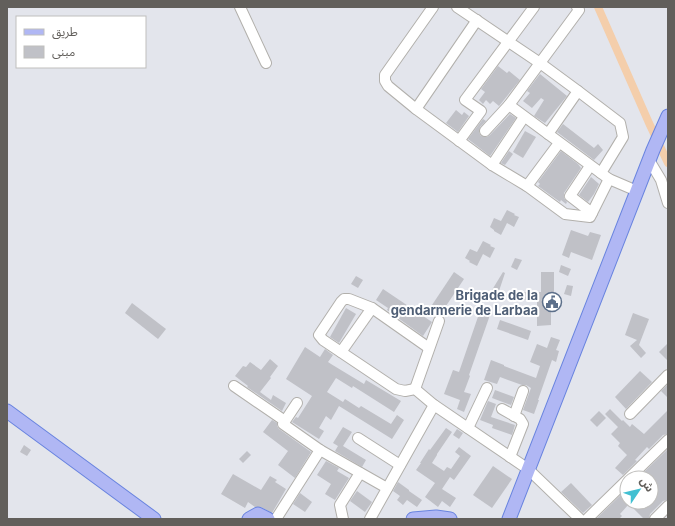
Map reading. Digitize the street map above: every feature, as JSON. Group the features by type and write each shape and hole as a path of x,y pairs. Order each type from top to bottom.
{"main road":[{"path":"508,519 666,120"},
{"path":"7,411 154,519"},
{"path":"249,519 258,514 268,519"},
{"path":"413,519 436,517 450,519"}],"street":[{"path":"240,7 266,63"},
{"path":"432,7 385,75 385,81 388,86 492,166 527,186 565,214 590,217 605,176 623,137 620,123 540,63 457,7"},
{"path":"460,141 481,111 465,100 534,7"},
{"path":"485,131 509,105 579,10 577,7"},
{"path":"416,109 477,20"},
{"path":"548,134 578,91"},
{"path":"509,105 605,176 637,190"},
{"path":"492,166 524,117"},
{"path":"527,186 559,143"},
{"path":"651,155 668,203"},
{"path":"590,166 570,196 592,213"},
{"path":"415,389 405,391 396,389 320,338 319,335 341,302 344,299 349,299 372,308 429,348"},
{"path":"341,352 372,308"},
{"path":"415,389 439,321"},
{"path":"630,414 668,375"},
{"path":"234,386 285,421"},
{"path":"468,428 487,388"},
{"path":"415,389 434,405 528,469 580,519"},
{"path":"514,416 523,391"},
{"path":"297,403 283,424 320,450 387,488"},
{"path":"370,519 434,405"},
{"path":"502,409 520,419 523,424 510,457"},
{"path":"358,438 400,465"},
{"path":"637,470 668,440"},
{"path":"276,519 320,450"},
{"path":"343,519 340,505 360,473"},
{"path":"586,519 619,488"},
{"path":"655,519 668,506"}],"building":[{"path":"498,66 507,73 509,71 520,80 499,106 493,101 490,104 486,100 483,104 479,100 485,92 481,89"},
{"path":"540,74 567,96 545,123 534,116 544,100 541,98 532,108 523,101 530,93 527,91"},
{"path":"456,110 462,115 464,112 469,116 458,132 446,123"},
{"path":"510,114 516,118 490,156 468,139 483,119 486,121 480,127 479,133 481,136 487,137"},
{"path":"563,124 594,148 598,144 603,150 594,160 557,132"},
{"path":"525,131 536,137 523,158 513,152"},
{"path":"509,151 513,154 505,165 501,163"},
{"path":"561,151 581,168 564,193 564,198 567,202 566,204 561,200 560,202 538,186 540,184 538,182"},
{"path":"591,177 599,184 588,202 579,195"},
{"path":"507,210 519,217 514,227 507,223 501,235 490,227 494,218 501,221"},
{"path":"571,230 588,236 590,232 601,235 592,260 571,252 569,258 562,255"},
{"path":"483,241 495,248 490,258 483,254 477,266 465,258 470,249 477,252"},
{"path":"515,258 522,260 517,270 511,267"},
{"path":"561,265 571,269 568,276 559,272"},
{"path":"454,272 464,279 442,312 432,305"},
{"path":"503,272 505,273 498,294 492,290"},
{"path":"541,272 554,272 554,307 551,307 551,325 537,326 537,300 516,300 516,292 541,292"},
{"path":"356,276 363,280 358,288 351,284"},
{"path":"567,285 573,286 571,296 564,294"},
{"path":"383,289 432,322 423,336 387,310 388,308 376,300"},
{"path":"132,303 166,329 158,339 125,313"},
{"path":"346,308 356,314 339,343 330,337"},
{"path":"480,311 490,315 464,392 471,394 464,412 457,409 460,400 444,394 453,370 459,372"},
{"path":"633,313 649,319 639,345 646,353 641,358 630,346 637,340 625,335"},
{"path":"500,320 531,331 528,340 497,329"},
{"path":"551,337 560,340 556,350 559,351 556,362 552,360 534,414 523,410 531,388 500,377 497,384 484,380 491,360 536,378 540,366 530,362 537,344 547,348"},
{"path":"668,343 668,361 659,352"},
{"path":"305,347 320,357 325,349 333,355 328,362 364,384 366,380 401,401 394,412 353,386 352,388 336,378 327,392 343,402 345,399 359,408 361,406 391,424 397,415 404,420 392,439 339,406 331,420 326,416 319,428 324,431 319,439 292,422 296,417 298,418 312,396 286,379"},
{"path":"270,359 278,366 260,392 271,400 273,395 286,403 282,411 247,387 248,386 235,376 243,366 246,367 250,362 261,370"},
{"path":"640,371 652,382 626,409 615,397"},
{"path":"668,384 668,398 661,391"},
{"path":"495,390 514,397 511,405 492,398"},
{"path":"488,401 496,404 491,417 515,425 512,435 492,428 493,425 480,420"},
{"path":"610,409 630,427 632,424 644,434 668,410 668,434 663,435 649,449 647,447 635,460 637,461 628,470 619,470 619,472 615,468 627,455 618,446 620,443 611,434 618,427 605,414"},
{"path":"599,411 606,418 597,427 590,420"},
{"path":"272,420 277,423 279,429 311,452 295,478 278,465 288,451 263,432"},
{"path":"343,427 352,432 343,446 366,460 362,467 335,451 338,446 333,443"},
{"path":"446,428 452,432 432,463 444,471 447,467 451,469 460,456 455,452 459,447 471,456 454,480 450,477 442,489 456,498 450,507 442,501 438,507 425,497 435,483 416,470 429,449 430,450"},
{"path":"457,429 463,433 459,439 453,435"},
{"path":"24,445 31,450 27,456 20,452"},
{"path":"668,449 668,500 663,501 659,505 659,470 646,470"},
{"path":"247,451 251,455 243,463 239,459"},
{"path":"326,461 339,468 337,471 349,478 335,500 325,494 331,484 317,475"},
{"path":"493,466 512,479 492,508 473,495"},
{"path":"233,474 261,490 270,476 277,480 275,482 286,489 272,513 261,507 255,507 248,502 245,508 221,494"},
{"path":"398,482 422,500 417,507 407,500 403,505 397,500 400,496 393,491"},
{"path":"571,483 592,505 583,513 561,492"},
{"path":"357,491 372,502 365,512 350,501"},
{"path":"300,493 312,502 305,512 293,504"},
{"path":"619,497 619,510 624,510 620,514 622,516 619,519 596,519"},
{"path":"635,510 654,510 650,514 649,519 644,519"}],"waterway":[{"path":"598,7 668,163"}],"place":[{"name":"Brigade de la gendarmerie de Larbaa","path":"552,302"}]}
